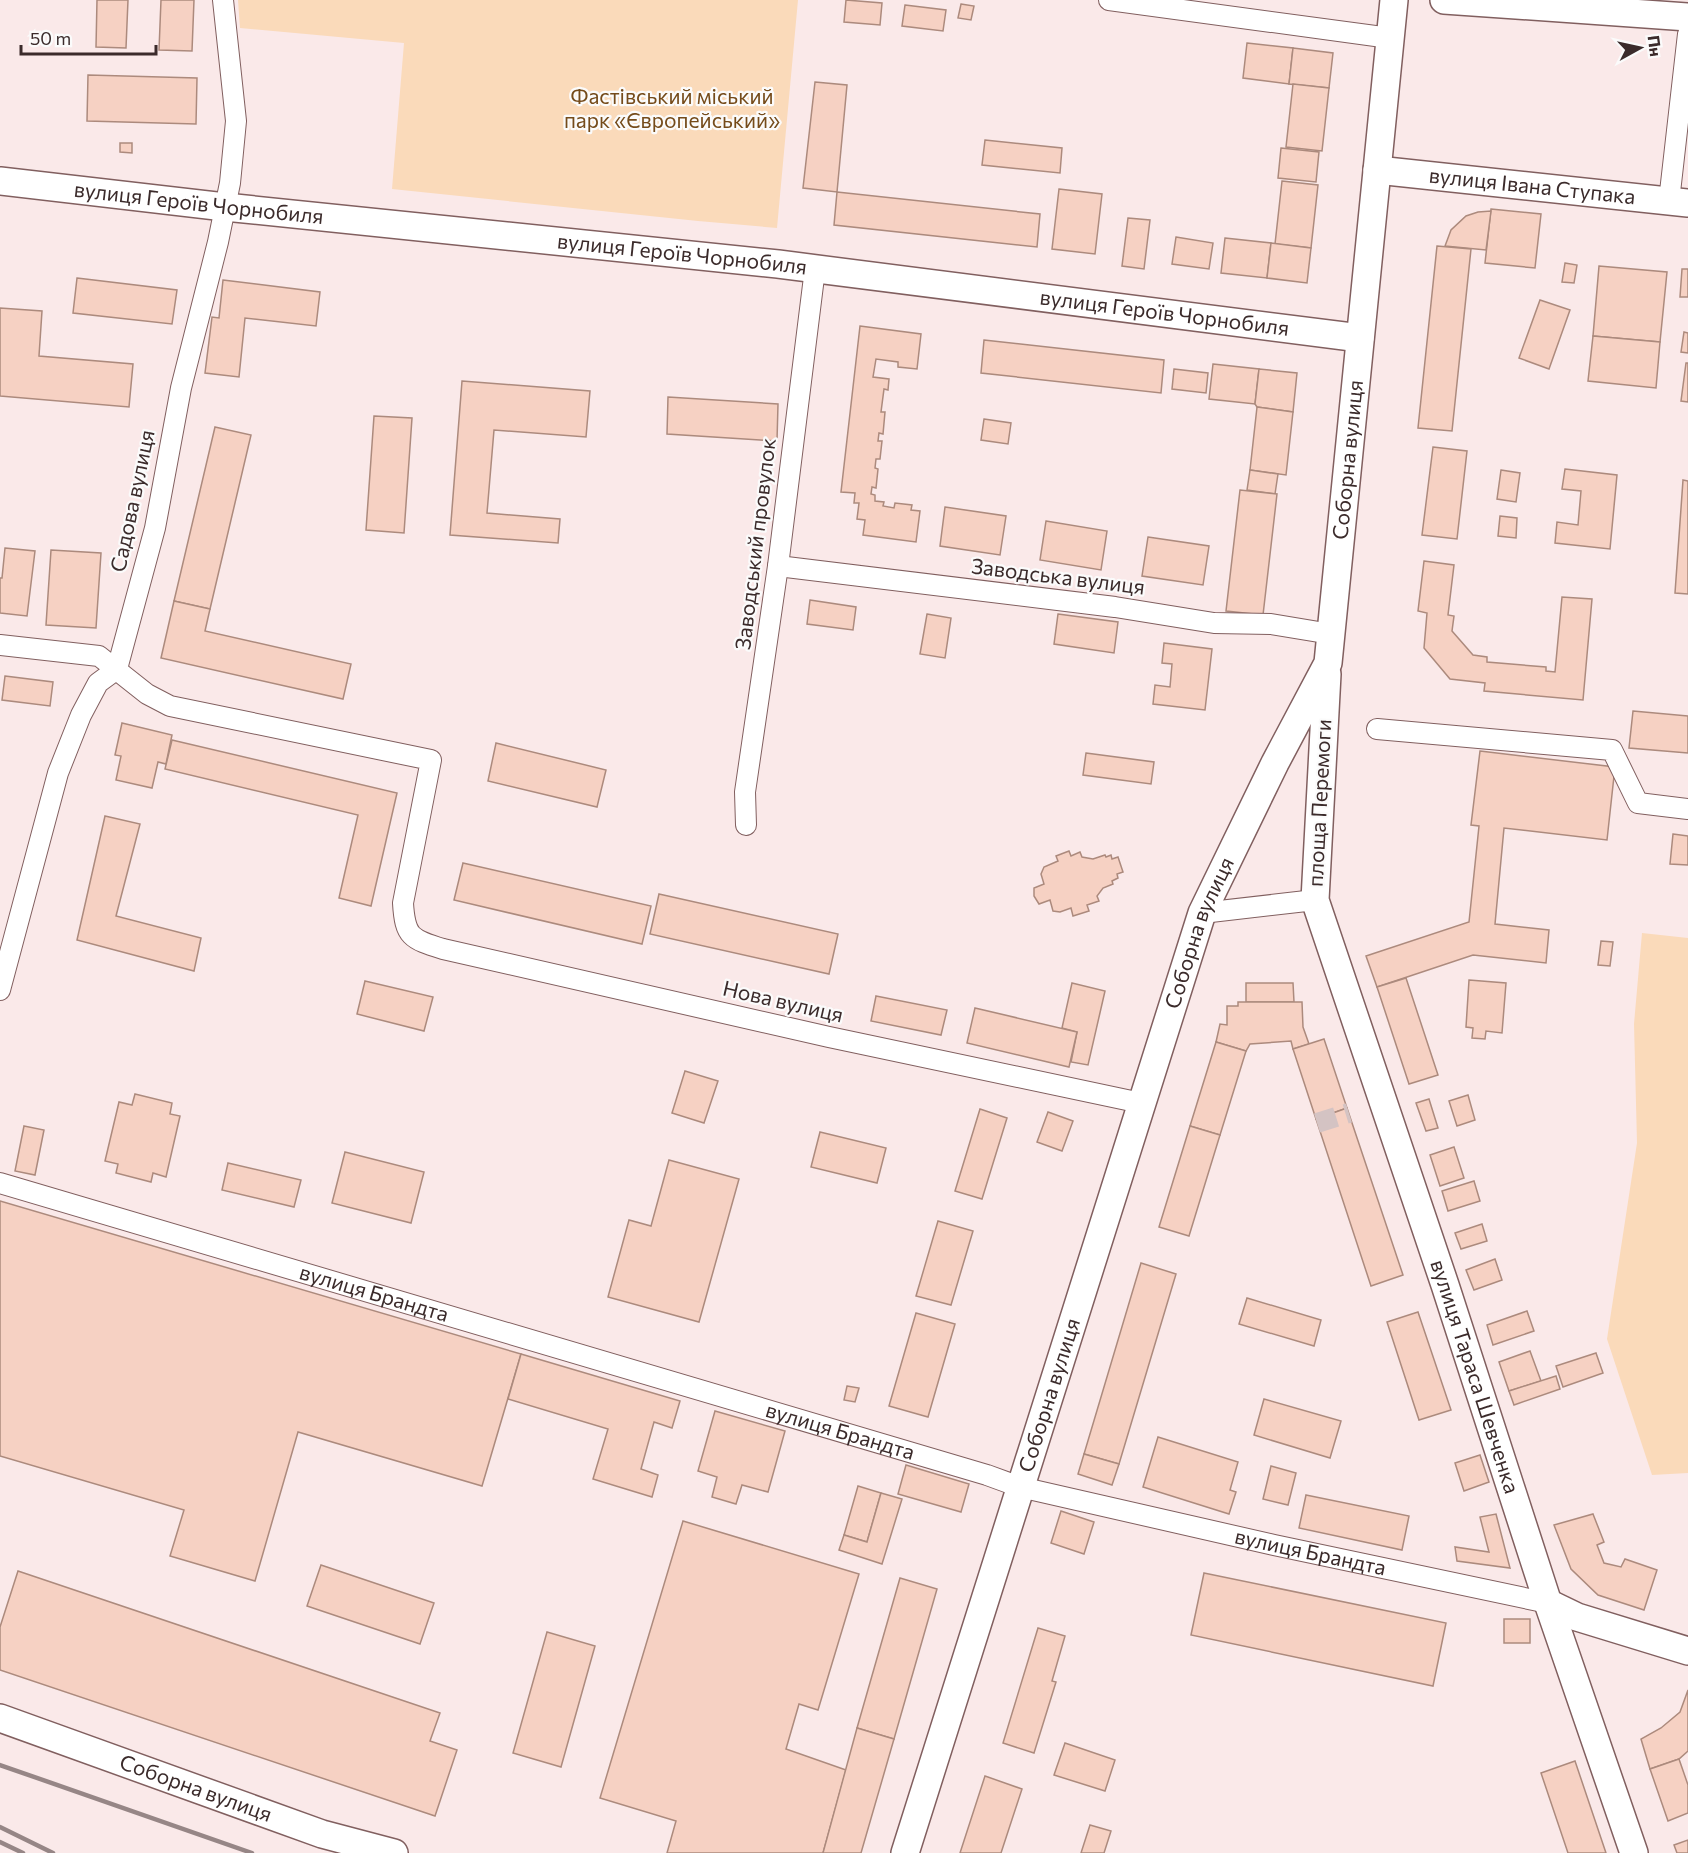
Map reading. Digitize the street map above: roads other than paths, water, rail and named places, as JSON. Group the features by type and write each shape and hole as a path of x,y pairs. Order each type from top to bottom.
{"main road":[{"name":"Соборна вулиця","path":"905,1853 1202,913 1275,763 1328,663 1394,0"},
{"path":"1444,0 1688,17"},
{"name":"вулиця Івана Ступака","path":"1377,170 1678,202"},
{"name":"вулиця Героїв Чорнобиля","path":"0,181 815,269 1360,338"},
{"name":"площа Перемоги","path":"1315,900 1328,663"},
{"name":"вулиця Тараса Шевченка","path":"1315,900 1548,1603 1634,1853"},
{"name":"вулиця Брандта","path":"1548,1603 1577,1617 1688,1651"},
{"name":"Соборна вулиця","path":"0,1718 322,1834 394,1853"}],"street":[{"name":"Садова вулиця","path":"117,669 155,528 181,388 230,183 236,121 223,0"},
{"path":"1109,0 1390,38"},
{"path":"1678,202 1688,34"},
{"name":"Заводський провулок","path":"746,825 745,792 778,566 815,269"},
{"name":"Заводська вулиця","path":"778,566 1104,606 1214,623 1271,624 1331,634"},
{"path":"6,645 123,648"},
{"path":"1,980 58,773 81,715 98,683 117,669 99,656 6,645"},
{"name":"Нова вулиця","path":"117,669 147,694 170,706 431,760 403,903 404,924 416,940 443,949 829,1037 1141,1103"},
{"path":"1377,729 1612,750 1638,803 1688,809"},
{"name":"площа Перемоги","path":"1202,913 1315,900"},
{"name":"вулиця Брандта","path":"0,1183 964,1468 1020,1487 1274,1545 1548,1603"}],"tunnel":[{"path":"1317,1123 1349,1113"}],"railway":[{"path":"0,1765 252,1853"},
{"path":"0,1827 53,1853"},
{"path":"0,1842 23,1853"}],"park label":[{"name":"Фастівський міський парк «Європейський»","path":"672,109"}]}
